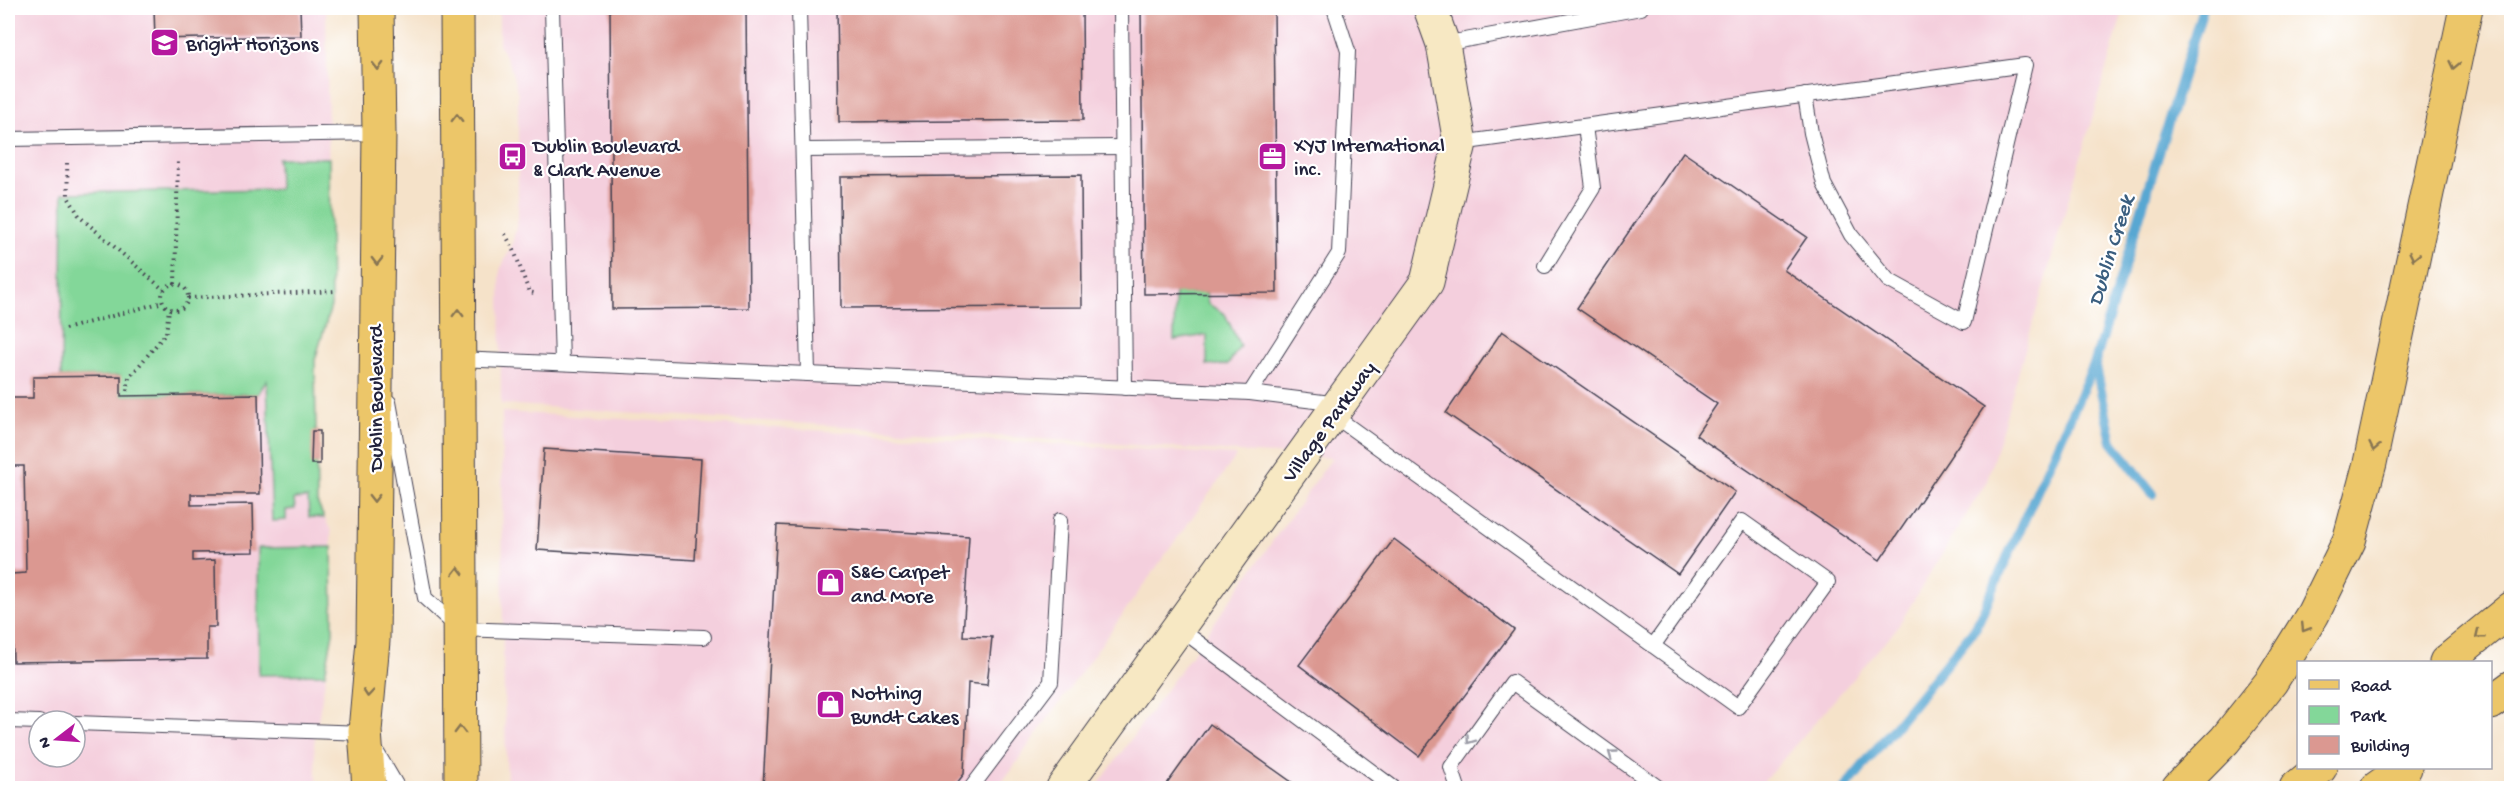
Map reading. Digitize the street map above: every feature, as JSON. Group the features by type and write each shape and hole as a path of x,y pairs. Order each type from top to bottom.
{"main road":[{"name":"Dublin Boulevard","path":"369,789 365,731 373,641 379,133 377,8"},
{"path":"457,8 461,789"},
{"path":"2178,789 2225,740 2271,682 2313,614 2349,541 2370,463 2466,8"},
{"path":"2448,661 2511,608"},
{"path":"2492,701 2511,687"},
{"path":"2296,789 2319,769"},
{"path":"2377,789 2404,769"}],"street":[{"name":"Village Parkway","path":"1062,789 1427,282 1460,143 1443,44 1430,8"}],"lane":[{"path":"552,8 562,363"},
{"path":"799,8 808,374"},
{"path":"1121,8 1125,388"},
{"path":"1250,393 1339,253 1348,51 1334,8"},
{"path":"1443,44 1641,8"},
{"path":"1460,143 1805,95 2025,65 1964,322 1888,280 1851,235 1824,184 1811,133 1805,95"},
{"path":"1545,266 1593,188 1585,126"},
{"path":"8,139 379,133"},
{"path":"803,150 1122,147"},
{"path":"375,326 425,598 459,629 704,637"},
{"path":"458,359 1250,393 1337,410 1653,646 1738,707 1828,582 1742,521 1653,646"},
{"path":"971,789 1051,682 1060,520"},
{"path":"1179,628 1394,789"},
{"path":"1458,789 1451,767 1512,682 1659,789"},
{"path":"8,721 27,722"},
{"path":"87,723 365,731 398,789"}],"path":[{"path":"175,284 178,136"},
{"path":"66,138 68,197 80,217 164,290"},
{"path":"127,391 129,378 166,333 169,309 163,302 164,290 175,284 183,286 188,298"},
{"path":"188,298 336,291"},
{"path":"169,309 181,309 188,298"},
{"path":"65,330 163,302"}],"shaded area":[{"path":"8,8 326,8 331,306 315,360 317,502 331,531 333,633 314,744 317,788 8,788"},
{"path":"499,8 2124,8 1987,481 1896,629 1758,788 1096,788 1332,458 501,404 500,270 512,245 518,218 518,95 511,68 499,44"},
{"path":"502,412 1237,455 998,788 507,788 503,655"}],"green space":[{"path":"278,158 329,158 331,306 315,360 317,502 324,518 309,517 308,498 294,499 295,509 286,510 286,520 272,521 267,380 258,394 121,396 120,376 61,377 63,193 279,189"},
{"path":"1175,293 1206,293 1208,304 1225,314 1240,346 1228,365 1207,365 1207,335 1174,340"},
{"path":"332,547 333,633 325,674 259,675 258,548"}],"building":[{"path":"154,8 300,8 301,36 155,39"},
{"path":"610,8 746,8 749,308 612,309"},
{"path":"837,8 1082,8 1083,120 839,122"},
{"path":"1141,8 1274,8 1277,293 1144,294"},
{"path":"1683,152 1807,237 1784,270 1984,407 1880,560 1696,435 1717,404 1577,308"},
{"path":"1081,175 1082,307 841,308 840,177"},
{"path":"1502,331 1735,492 1678,574 1446,413"},
{"path":"121,376 121,396 258,394 260,494 191,494 191,505 253,504 254,552 193,553 193,561 215,560 216,627 207,627 207,659 13,662 11,574 26,573 24,466 8,466 8,398 33,398 33,377"},
{"path":"312,431 320,431 320,464 311,464"},
{"path":"544,449 701,459 695,560 537,550"},
{"path":"777,525 969,536 963,636 992,637 987,685 968,683 964,774 953,788 763,788"},
{"path":"1394,539 1514,630 1419,756 1299,665"},
{"path":"1210,724 1300,788 1164,788"}],"waterway":[{"path":"1845,788 1976,627 2095,362 2203,8"},
{"name":"Dublin Creek","path":"2095,363 2112,442 2153,494"}],"place":[{"name":"Bright Horizons","path":"165,43"},
{"name":"XYJ International inc.","path":"1273,156"},
{"name":"Dublin Boulevard & Clark Avenue","path":"512,157"},
{"name":"S&G Carpet and More","path":"830,583"},
{"name":"Nothing Bundt Cakes","path":"830,704"}]}
